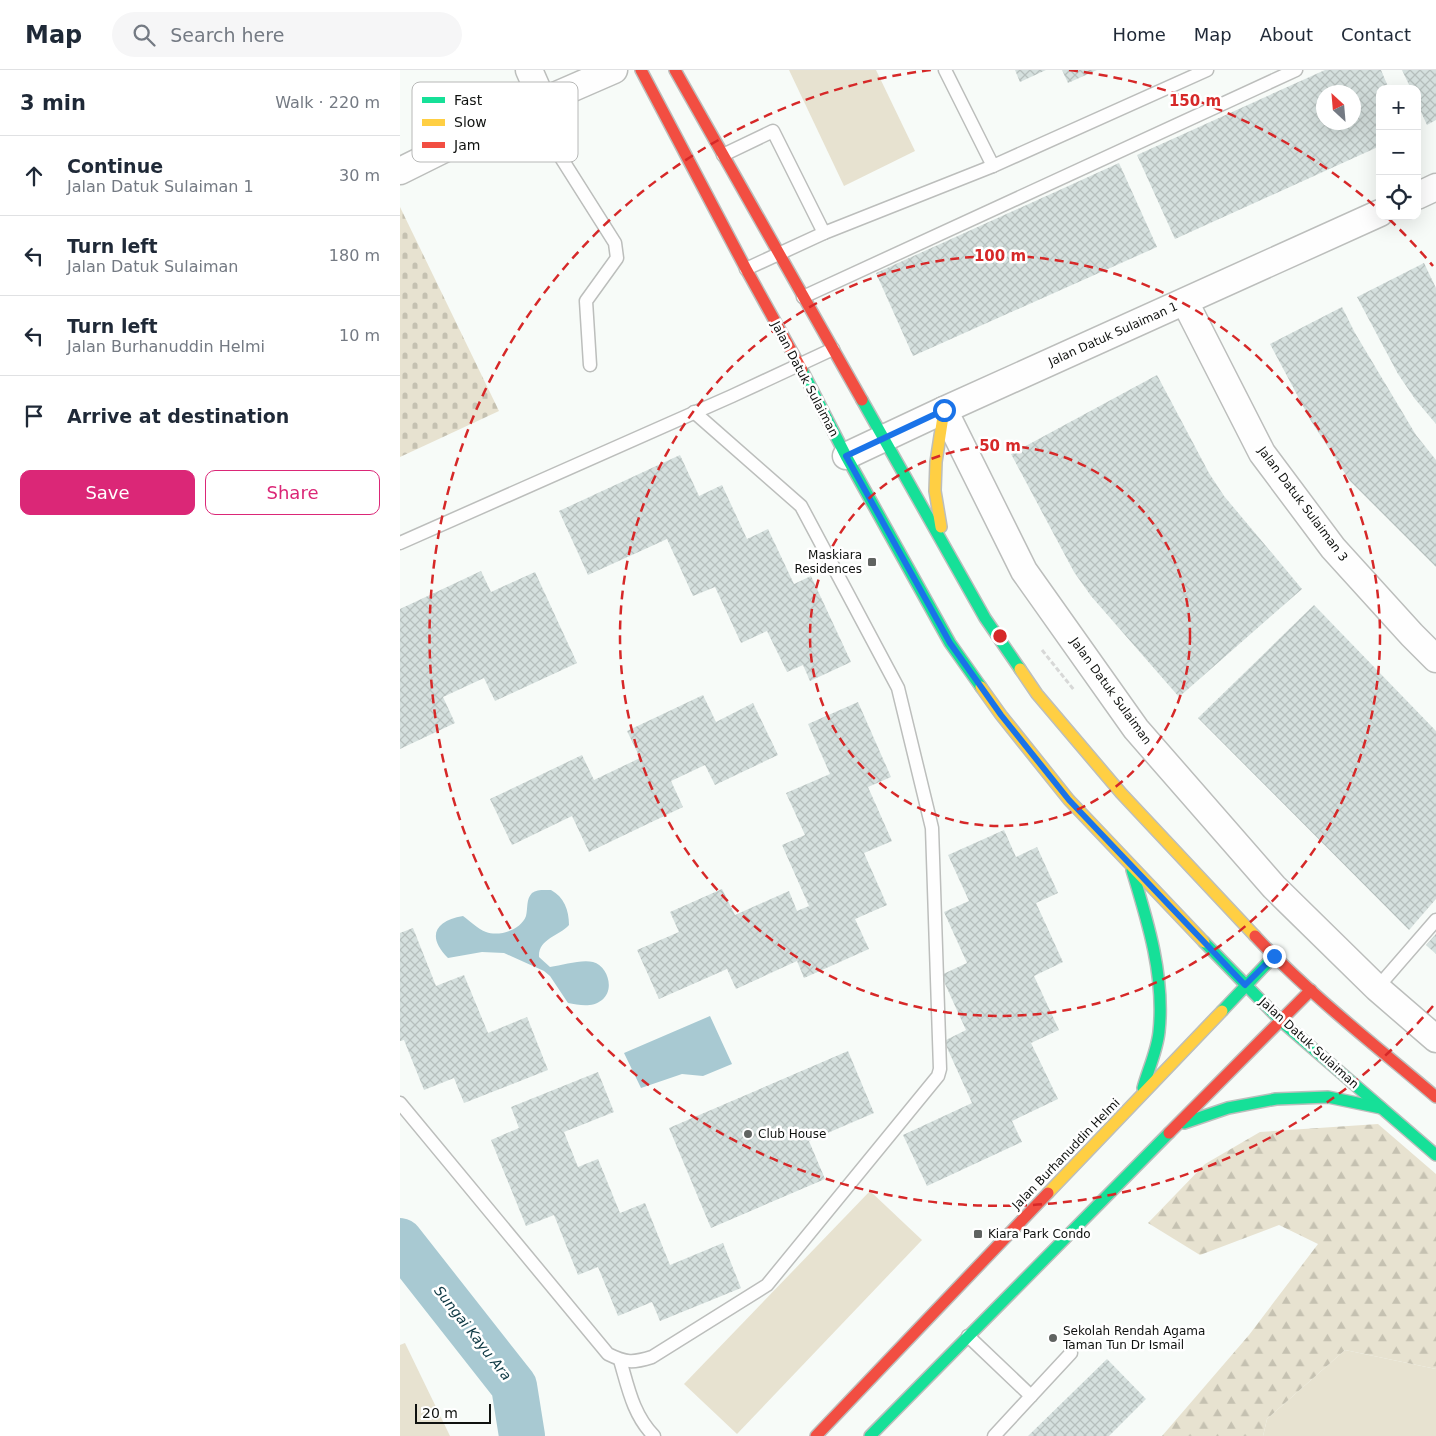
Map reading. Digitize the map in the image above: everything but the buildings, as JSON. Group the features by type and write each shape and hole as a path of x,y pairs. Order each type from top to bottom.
{"main road":[{"name":"Jalan Datuk Sulaiman","path":"641,70 846,456 950,643 1001,715 1069,800 1245,985 1281,1021 1436,1155"},
{"path":"675,70 985,618 1037,694 1121,793 1274,956 1436,1097"},
{"path":"943,544 935,491 936,462 944,410"},
{"path":"1131,866 1151,934 1159,980 1159,1034 1141,1094"},
{"name":"Jalan Burhanuddin Helmi","path":"816,1436 1274,956"},
{"path":"870,1436 1311,990"},
{"path":"1176,1126 1228,1108 1276,1099 1328,1097 1383,1109"}],"street":[{"path":"578,86 614,70"},
{"path":"400,171 418,162"},
{"path":"1421,194 1436,187"},
{"name":"Jalan Datuk Sulaiman 1","path":"846,456 1376,215"},
{"name":"Jalan Datuk Sulaiman 3","path":"1185,302 1262,453 1332,548 1436,660"},
{"name":"Jalan Datuk Sulaiman","path":"944,410 1024,571 1136,729 1274,886 1377,988 1436,1039"}],"lane":[{"path":"945,70 993,166"},
{"path":"746,269 824,233 993,166 1207,70"},
{"path":"803,297 1296,70"},
{"path":"722,155 773,130 824,233"},
{"path":"569,162 615,243 616,258 586,301 590,365"},
{"path":"400,543 833,349"},
{"path":"400,1103 608,1354 620,1360 635,1362 652,1357 767,1285 938,1076 940,1069 932,828 898,688 800,506 694,412"},
{"path":"1377,988 1436,920"},
{"path":"968,1336 1031,1396"},
{"path":"994,1436 1071,1353"},
{"path":"620,1360 636,1412 644,1426 654,1436"}],"green space":[{"path":"789,70 876,70 915,151 844,186"},
{"path":"400,207 499,411 400,457"},
{"path":"1378,1124 1436,1174 1436,1369 1345,1350 1267,1419 1263,1436 1162,1436 1249,1335 1318,1244 1279,1225 1200,1255 1148,1223 1205,1164 1260,1132"},
{"path":"870,1191 922,1240 737,1434 684,1384"},
{"path":"405,1343 450,1436 400,1436 400,1345"},
{"path":"1345,1350 1436,1369 1436,1436 1263,1436 1267,1419"}],"water":[{"path":"539,890 551,890 565,904 569,925 545,942 539,957 550,967 583,961 598,964 606,973 609,985 606,996 598,1003 585,1005 568,1003 550,976 544,971 504,953 482,952 448,958 437,943 437,931 440,926 453,918 463,916 486,932 497,934 515,929 526,916 530,895"},
{"path":"710,1016 732,1064 703,1076 682,1074 641,1088 624,1053"}],"waterway":[{"name":"Sungai Kayu Ara","path":"400,1241 514,1386 522,1436"}],"traffic: fast":[{"path":"802,370 846,456 950,643 981,687"},
{"path":"862,400 985,618 1020,669"},
{"path":"1132,870 1154,950 1160,991 1158,1039 1143,1088"},
{"path":"1204,942 1281,1021 1436,1155"},
{"path":"1222,1011 1274,956"},
{"path":"1184,1123 1228,1108 1276,1099 1328,1097 1381,1108"},
{"path":"870,1436 1169,1133"}],"traffic: slow":[{"path":"941,527 935,491 936,462 944,410"},
{"path":"1020,669 1037,694 1121,793 1255,936"},
{"path":"981,687 1069,800 1204,942"},
{"path":"1048,1193 1222,1011"}],"traffic: jam":[{"path":"641,70 746,269 802,370"},
{"path":"675,70 862,400"},
{"path":"1255,936 1320,999 1436,1097"},
{"path":"1169,1133 1311,990"},
{"path":"816,1436 1048,1193"}],"place":[{"name":"Maskiara Residences","path":"872,562"},
{"name":"Club House","path":"748,1134"},
{"name":"Kiara Park Condo","path":"978,1234"},
{"name":"Sekolah Rendah Agama Taman Tun Dr Ismail","path":"1053,1338"}],"route":[{"path":"944,410 846,456 950,643 1001,715 1069,800 1245,985 1274,956"}]}
